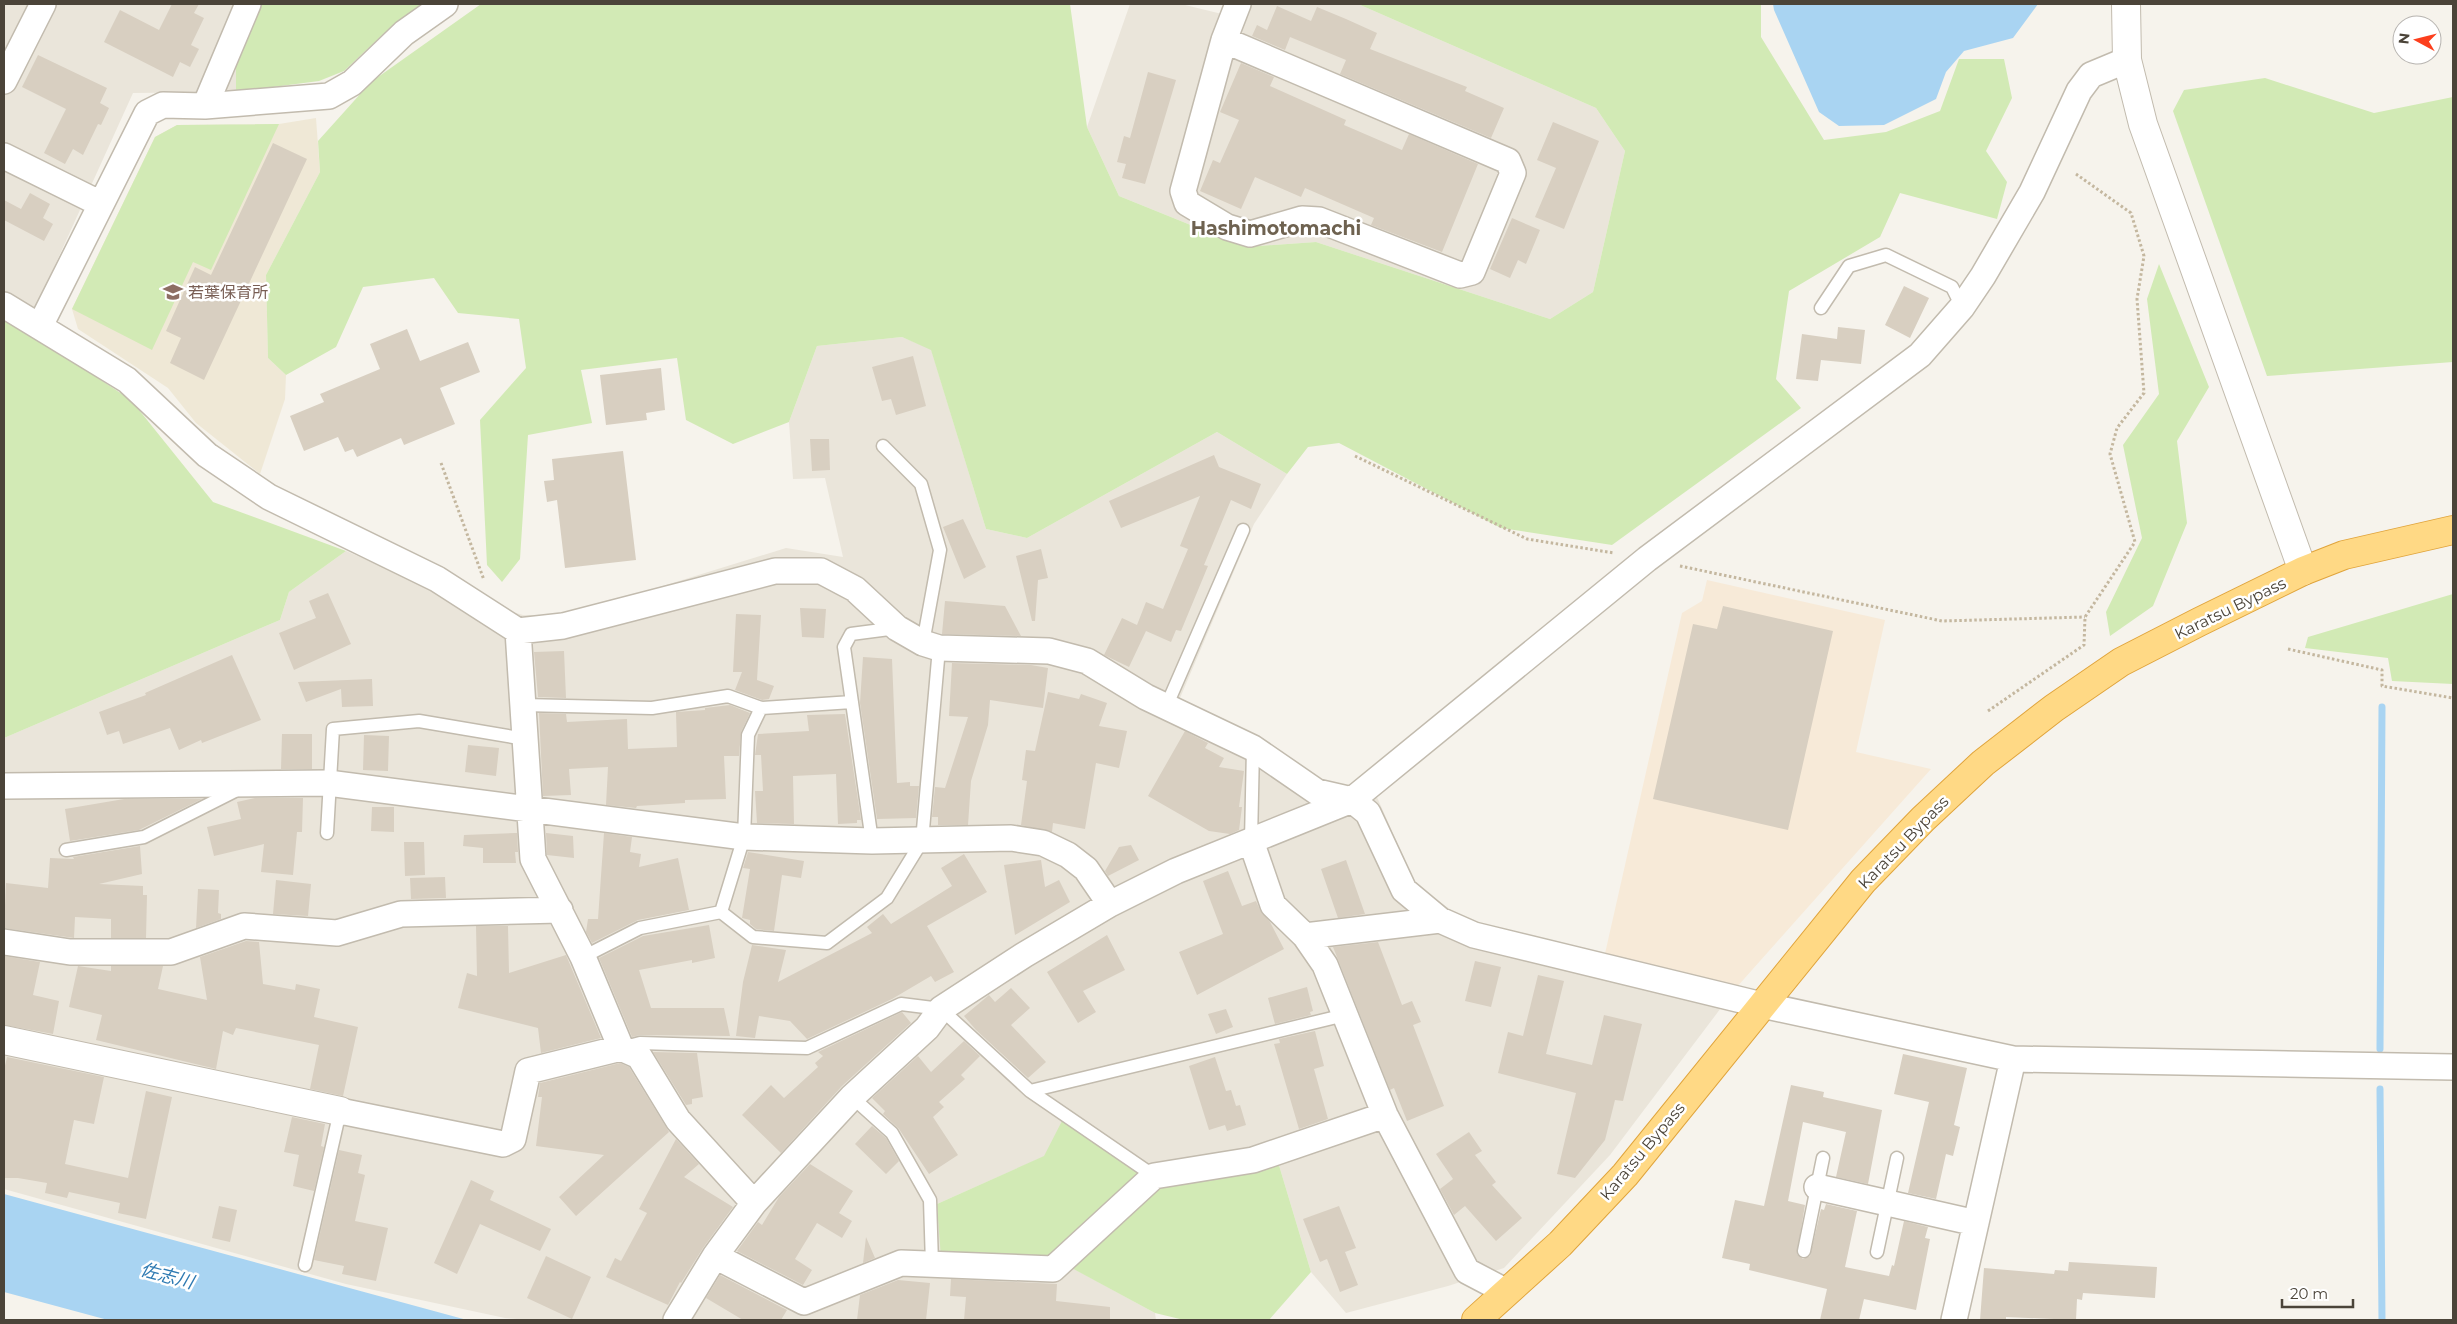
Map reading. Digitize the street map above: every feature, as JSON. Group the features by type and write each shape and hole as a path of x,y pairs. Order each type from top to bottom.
{"highway":[{"name":"Karatsu Bypass","path":"1477,1319 1560,1244 1625,1175 1863,881 1983,763 2054,708 2121,662 2303,571 2344,555 2453,530"}],"street":[{"path":"205,106 248,4"},
{"path":"40,326 147,113 163,105 205,106 329,96 352,83 404,33 445,4"},
{"path":"1224,40 1508,161 1513,172 1472,272 1460,274 1319,220 1302,218 1250,234 1228,227 1187,203 1184,190 1224,40 1238,4"},
{"path":"2126,4 2127,60 2143,124 2303,571"},
{"path":"4,81 41,5"},
{"path":"676,1320 715,1256 754,1203 852,1097 927,1028 941,1009 1024,955 1110,904 1176,871 1352,800 1648,559 1920,355 1962,307 1983,276 2032,192 2079,91 2092,75 2127,60"},
{"path":"4,156 101,204"},
{"path":"4,306 127,380 208,456 269,497 437,579 518,631 563,626 775,571 821,571 856,589 897,628 931,646 1049,651 1087,661 1146,697 1253,748 1317,792 1352,800 1368,813 1404,890 1440,920 1474,935 1762,1005 2013,1059 2453,1068"},
{"path":"518,631 533,859 583,957 622,1048"},
{"path":"4,786 328,782 744,836 872,841 1011,838 1043,843 1068,855 1086,869 1110,904"},
{"path":"1251,841 1273,904 1305,936 1325,965 1385,1115 1468,1271 1507,1292"},
{"path":"4,942 70,952 171,952 244,926 337,933 400,914 560,910"},
{"path":"1305,936 1440,920"},
{"path":"4,1040 503,1144 512,1138 528,1071 622,1048 639,1056 678,1120 754,1203"},
{"path":"1954,1320 2013,1059"},
{"path":"715,1256 804,1302 902,1262 1053,1269 1154,1176 1253,1160 1385,1115"},
{"path":"1817,1187 1976,1223"}],"lane":[{"path":"1821,308 1850,266 1886,255 1952,286 1962,307"},
{"path":"583,957 640,928 721,912 753,937 827,943 887,898 922,841 931,646 940,550 921,484 883,446"},
{"path":"1166,707 1243,530"},
{"path":"872,841 844,647 851,634 897,628"},
{"path":"523,705 652,708 728,696 761,708 852,702"},
{"path":"721,912 744,836 748,735 761,708"},
{"path":"327,833 328,782 333,729 419,721 525,739"},
{"path":"1251,841 1253,748"},
{"path":"66,850 144,837 235,792 247,782"},
{"path":"622,1048 640,1043 807,1048 901,1004 941,1009 1030,1091 1154,1176"},
{"path":"1030,1091 1345,1014"},
{"path":"852,1097 892,1133 930,1200 932,1264"},
{"path":"304,1265 340,1111"},
{"path":"1804,1251 1823,1158"},
{"path":"1877,1252 1897,1158"}],"path":[{"path":"1988,711 2084,645 2085,618 2135,542 2110,454 2117,428 2144,393 2137,298 2144,256 2132,213 2076,174"},
{"path":"1355,456 1527,539 1648,559 1942,621 2085,618"},
{"path":"441,463 497,616"},
{"path":"2288,649 2382,670 2382,686 2453,698"}],"shaded area":[{"path":"4,4 259,4 236,92 133,93 26,329 4,316"},
{"path":"1130,4 1181,4 1222,14 1233,4 1358,4 1596,108 1625,151 1593,292 1550,319 1316,242 1245,247 1119,196 1087,127"},
{"name":"若葉保育所","path":"316,118 320,172 266,275 268,358 286,375 285,399 260,474 196,423 168,388 78,329 72,309 155,137 177,125 279,124"},
{"path":"902,337 931,349 986,529 1027,538 1217,432 1287,474 1254,524 1177,705 1264,740 1324,782 1376,795 1416,885 1478,929 1736,988 1610,1155 1504,1268 1448,1286 1346,1313 1311,1272 1278,1162 1156,1183 1045,1156 937,1204 1056,1259 1155,1313 1156,1320 529,1320 505,1318 346,1284 4,1189 4,738 280,620 289,592 346,551 440,591 523,615 569,615 786,548 843,557 825,478 793,479 789,422 817,346"},
{"path":"1707,580 1885,620 1856,752 1931,769 1736,988 1604,958 1682,613 1702,601"}],"green space":[{"path":"259,4 423,4 392,26 344,71 319,81 236,92 236,61"},
{"path":"481,4 1070,4 1087,127 1119,196 1245,247 1316,242 1550,319 1593,292 1625,151 1596,108 1358,4 1761,4 1761,37 1824,140 1886,132 1940,111 1959,59 2004,59 2012,98 1986,151 2007,182 1997,219 1900,193 1880,237 1789,291 1776,379 1801,408 1612,545 1501,528 1339,443 1308,447 1287,474 1217,432 1027,538 986,529 931,350 902,337 817,346 789,422 733,444 686,420 677,358 581,370 592,423 528,435 520,559 502,582 487,565 480,420 526,368 519,319 458,313 434,278 363,287 336,347 286,375 268,358 266,275 320,172 318,141 371,82"},
{"path":"2265,78 2374,113 2453,97 2453,362 2267,376 2173,111 2184,90"},
{"path":"279,124 211,270 193,262 152,350 72,309 155,137 177,125"},
{"path":"2159,264 2209,387 2177,441 2187,523 2153,606 2110,636 2106,612 2142,538 2123,445 2159,394 2147,299"},
{"path":"4,316 131,400 213,502 346,551 289,592 280,620 4,738"},
{"path":"2453,594 2453,684 2392,681 2388,658 2305,648 2308,637"},
{"path":"1062,1121 1156,1183 1278,1162 1311,1272 1269,1320 1184,1320 1155,1313 1055,1259 941,1258 937,1204 1044,1156"}],"water":[{"path":"1773,4 2038,4 2013,38 1964,51 1946,72 1936,99 1884,125 1839,126 1819,112"},
{"name":"佐志川","path":"4,1194 467,1320 108,1320 4,1292"}],"building":[{"path":"172,4 199,4 194,13 204,18 191,45 199,49 190,67 180,62 173,77 104,42 120,10 159,30"},
{"path":"1277,6 1311,21 1317,7 1346,19 1377,33 1370,49 1467,87 1465,91 1504,108 1491,138 1340,74 1346,60 1290,37 1285,50 1252,36 1257,25 1267,30"},
{"path":"38,55 107,88 100,103 109,108 101,125 98,124 83,155 73,149 65,164 44,153 66,109 22,87"},
{"path":"1241,63 1274,77 1270,86 1346,120 1344,125 1402,150 1409,134 1478,164 1442,252 1371,225 1374,218 1305,188 1301,197 1255,177 1241,209 1200,191 1213,160 1220,163 1239,120 1220,112"},
{"path":"1148,72 1176,80 1145,184 1122,178 1126,164 1117,162 1124,136 1130,138"},
{"path":"1553,122 1599,141 1564,229 1535,217 1556,168 1537,160"},
{"path":"273,143 307,159 204,380 170,363 181,338 166,331 195,267 211,275"},
{"path":"30,193 50,204 43,218 53,224 44,241 4,220 4,200 21,209"},
{"path":"1512,218 1540,230 1526,264 1518,260 1510,278 1490,269"},
{"path":"1904,286 1929,298 1910,338 1885,325"},
{"path":"1838,327 1865,330 1861,364 1821,360 1818,381 1796,379 1802,334 1837,339"},
{"path":"407,329 420,361 468,342 480,372 440,388 455,424 404,445 401,438 357,457 353,449 345,452 338,437 304,451 290,416 324,402 320,394 380,369 370,344"},
{"path":"913,356 926,406 896,415 891,399 882,401 872,367"},
{"path":"661,368 665,410 646,413 647,420 606,425 600,375"},
{"path":"810,439 829,439 830,470 812,471"},
{"path":"623,451 636,560 565,568 557,500 547,502 544,481 554,480 552,459"},
{"path":"1214,455 1219,467 1261,484 1251,509 1231,500 1204,565 1208,566 1181,631 1176,630 1171,642 1146,631 1129,667 1104,655 1122,618 1137,625 1146,602 1163,609 1188,549 1180,546 1200,496 1121,528 1109,501"},
{"path":"963,519 986,567 964,579 943,527"},
{"path":"1041,549 1048,578 1038,580 1035,621 1032,621 1016,556"},
{"path":"328,593 351,644 294,670 279,633 316,618 309,601"},
{"path":"945,601 1005,606 1021,636 942,634"},
{"path":"1723,606 1833,631 1788,830 1653,799 1693,624 1717,629"},
{"path":"800,608 826,609 824,638 802,637"},
{"path":"736,614 761,615 757,680 774,686 769,699 762,700 735,690 742,672 733,672"},
{"path":"564,651 566,698 538,697 534,652"},
{"path":"232,655 261,720 202,743 201,740 179,750 170,728 123,744 119,731 107,735 99,712 146,695 145,693"},
{"path":"863,657 892,659 897,783 910,782 910,786 919,786 916,818 877,819 860,703"},
{"path":"952,663 1031,665 1048,668 1043,708 990,700 988,725 971,781 968,825 938,825 938,817 932,817 935,787 945,788 968,717 949,716"},
{"path":"372,679 373,706 342,707 341,689 306,702 298,682"},
{"path":"1048,692 1079,699 1081,694 1107,703 1099,726 1127,731 1119,768 1096,763 1085,829 1053,823 1052,832 1021,825 1027,781 1022,780 1026,750 1035,751"},
{"path":"730,705 750,713 741,732 739,756 724,756 726,799 685,800 685,803 637,806 636,808 606,805 608,767 569,769 571,795 543,796 539,713 566,714 567,722 627,719 628,749 677,747 676,712 705,710 705,708"},
{"path":"845,714 861,820 857,820 857,823 838,824 836,774 793,776 794,824 757,823 755,791 763,791 761,755 755,755 758,734 809,731 807,715"},
{"path":"1185,731 1208,743 1205,748 1224,758 1219,767 1244,771 1239,807 1242,807 1239,830 1230,834 1209,831 1148,796"},
{"path":"282,734 312,734 312,769 281,769"},
{"path":"364,735 389,736 388,771 363,770"},
{"path":"468,745 499,748 496,776 465,772"},
{"path":"255,798 303,798 302,832 297,832 293,875 261,872 264,844 214,856 207,827 241,819 237,802"},
{"path":"124,799 202,799 139,830 70,841 65,809"},
{"path":"372,807 394,807 394,832 371,831"},
{"path":"517,833 518,852 515,852 516,863 483,863 483,848 463,846 464,835"},
{"path":"546,833 573,836 574,858 547,855"},
{"path":"604,833 632,837 630,852 641,854 639,867 678,858 689,910 638,920 592,943 586,932 588,919 598,919"},
{"path":"404,842 424,842 425,875 405,876"},
{"path":"1131,845 1139,860 1108,876 1105,871 1119,847"},
{"path":"140,846 142,874 99,884 143,886 143,895 147,895 146,938 111,938 111,919 75,917 74,938 4,928 6,883 48,888 50,858 74,859 73,857"},
{"path":"748,852 804,861 801,878 782,875 774,931 756,929 750,924 750,920 742,918 750,869 743,868"},
{"path":"964,854 987,892 927,926 954,972 935,982 931,976 892,999 807,1039 790,1021 759,1016 755,1038 736,1036 743,982 752,945 786,950 778,982 872,933 867,927 883,914 891,924 952,886 941,868"},
{"path":"1041,860 1045,887 1059,880 1070,902 1015,935 1004,865"},
{"path":"1346,860 1365,914 1338,918 1321,869"},
{"path":"1228,871 1242,906 1256,901 1260,910 1270,922 1284,949 1197,995 1179,952 1223,934 1203,881"},
{"path":"445,877 446,898 411,899 410,878"},
{"path":"276,880 311,884 308,916 273,914"},
{"path":"198,889 219,890 218,913 221,914 221,919 196,928"},
{"path":"709,925 715,958 692,963 692,960 639,970 651,1008 724,1008 730,1036 640,1035 632,1037 599,958 643,936"},
{"path":"476,926 508,926 509,973 566,955 601,1038 541,1053 538,1028 458,1008 467,973 477,976"},
{"path":"1107,935 1125,970 1083,991 1096,1012 1078,1023 1047,972"},
{"path":"246,941 259,942 263,984 295,990 296,984 320,989 314,1017 358,1027 343,1096 310,1089 319,1045 236,1028 233,1035 223,1031 216,1069 96,1040 102,1015 69,1007 78,966 111,971 111,966 163,966 158,989 207,1000 200,957"},
{"path":"1378,942 1402,1005 1412,1001 1421,1022 1413,1025 1444,1106 1407,1121 1394,1088 1390,1090 1333,947"},
{"path":"4,956 40,962 33,995 59,1001 53,1034 4,1025"},
{"path":"1475,961 1501,967 1491,1007 1465,1001"},
{"path":"1538,975 1564,981 1546,1054 1592,1065 1604,1015 1642,1024 1623,1101 1615,1100 1605,1140 1575,1178 1557,1174 1576,1093 1498,1073 1508,1032 1523,1036"},
{"path":"1307,987 1313,1011 1310,1012 1311,1015 1275,1024 1268,998"},
{"path":"1011,988 1030,1008 1011,1025 1046,1062 1028,1078 976,1030 964,1016 989,995 995,1002"},
{"path":"1226,1009 1233,1027 1216,1034 1208,1014"},
{"path":"902,1012 911,1023 842,1086 781,1153 742,1115 771,1085 784,1098 818,1067 815,1063 823,1056 818,1052"},
{"path":"1315,1031 1324,1066 1314,1069 1328,1119 1299,1129 1274,1044 1280,1043 1279,1039"},
{"path":"964,1041 980,1056 961,1075 965,1079 939,1102 944,1107 933,1117 958,1155 929,1174 899,1129 883,1114 885,1111 872,1098 918,1056 931,1072"},
{"path":"653,1052 697,1053 703,1097 692,1099 692,1104 686,1105"},
{"path":"1903,1054 1967,1068 1954,1125 1960,1127 1953,1156 1946,1154 1936,1199 1908,1193 1929,1102 1894,1094"},
{"path":"7,1057 104,1077 94,1124 74,1120 65,1164 128,1178 146,1091 172,1097 146,1219 118,1213 120,1203 69,1192 67,1198 45,1193 47,1183 18,1178 4,1178 4,1070"},
{"path":"1215,1057 1226,1091 1231,1090 1236,1106 1240,1105 1246,1125 1227,1131 1225,1125 1209,1130 1189,1066"},
{"path":"620,1063 629,1067 669,1132 576,1216 559,1197 604,1155 536,1146 542,1097 538,1097 540,1083"},
{"path":"1791,1085 1824,1092 1823,1097 1882,1110 1868,1184 1836,1177 1846,1132 1803,1122 1788,1201 1805,1205 1797,1254 1803,1259 1810,1256 1821,1209 1824,1210 1826,1204 1857,1211 1845,1267 1889,1276 1892,1265 1894,1266 1904,1221 1928,1227 1925,1238 1930,1239 1916,1310 1864,1299 1859,1320 1820,1320 1827,1289 1749,1270 1750,1264 1722,1258 1735,1200 1764,1206"},
{"path":"292,1117 325,1124 321,1146 324,1147 314,1191 293,1186 299,1155 284,1152"},
{"path":"872,1126 886,1138 899,1161 886,1174 855,1144"},
{"path":"1469,1132 1482,1151 1475,1155 1496,1182 1492,1185 1522,1218 1496,1241 1465,1206 1454,1215 1440,1189 1453,1179 1436,1154"},
{"path":"676,1139 699,1164 684,1177 733,1207 680,1282 668,1305 606,1277 615,1258 621,1261 647,1213 639,1209"},
{"path":"339,1150 362,1155 358,1173 365,1175 355,1221 388,1228 376,1281 342,1274 344,1266 314,1260"},
{"path":"810,1164 853,1191 839,1213 852,1221 842,1238 817,1223 795,1259 812,1270 803,1285 737,1251 758,1222 762,1225 779,1197"},
{"path":"471,1180 494,1191 490,1200 551,1229 540,1251 480,1224 457,1274 434,1263"},
{"path":"219,1206 237,1210 230,1242 212,1238"},
{"path":"1339,1206 1356,1248 1345,1252 1358,1285 1340,1292 1327,1259 1320,1262 1303,1219"},
{"path":"866,1237 875,1258 863,1263"},
{"path":"546,1256 591,1277 572,1319 527,1298"},
{"path":"2069,1262 2157,1267 2155,1298 2083,1293 2082,1300 2077,1299 2076,1320 2006,1317 2006,1320 1980,1320 1984,1268 2054,1274 2055,1270 2068,1271"},
{"path":"720,1275 787,1310 781,1320 743,1320 706,1298"},
{"path":"951,1279 1057,1284 1056,1301 1110,1307 1110,1320 964,1320 966,1297 950,1296"},
{"path":"898,1280 930,1283 926,1320 857,1320 860,1295"}],"waterway":[{"path":"2380,1049 2382,707"},
{"path":"2380,1089 2382,1320"}],"place":[{"name":"若葉保育所","path":"173,292"}],"district":[{"name":"Hashimotomachi","path":"1276,228"}]}
